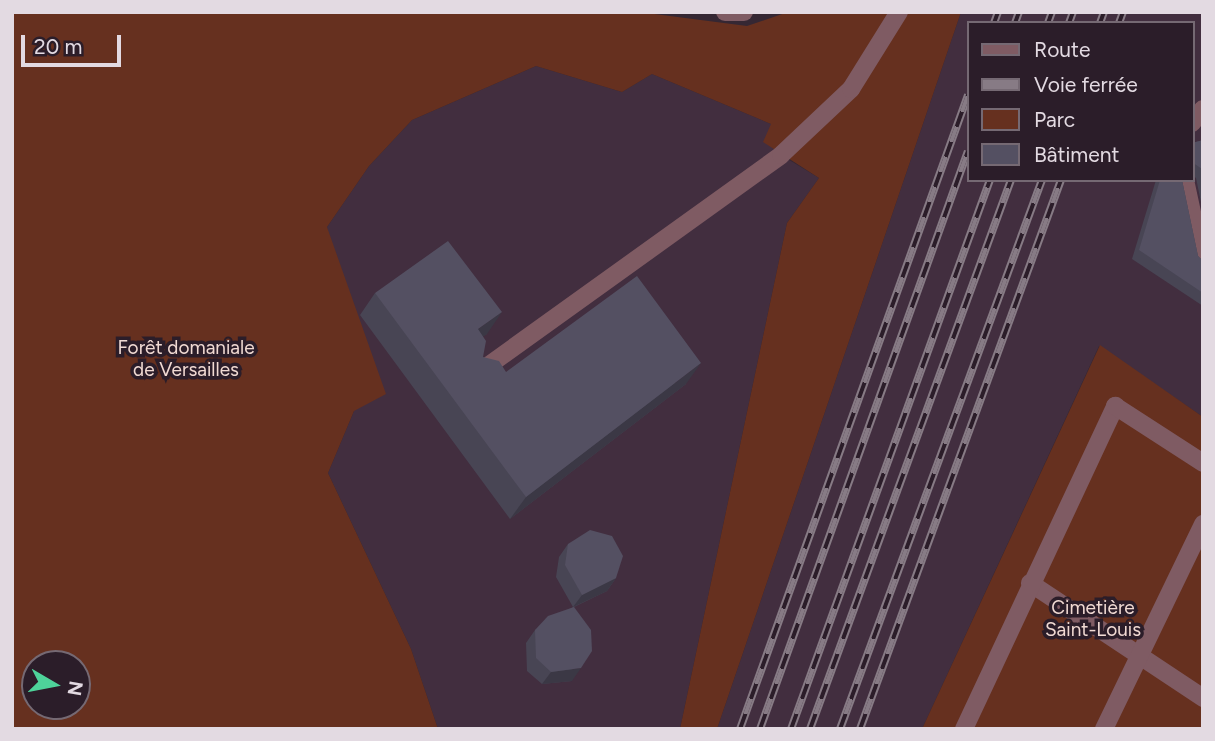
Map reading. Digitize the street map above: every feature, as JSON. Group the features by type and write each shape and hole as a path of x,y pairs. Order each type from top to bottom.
{"street":[{"path":"725,12 744,12"},
{"path":"477,373 781,155 851,89 899,12"},
{"path":"1185,182 1203,263"},
{"path":"964,729 1115,406 1203,463"},
{"path":"1104,729 1203,524"},
{"path":"1030,583 1203,698"}],"shaded area":[{"path":"961,12 1203,12 1203,417 1099,346 922,729 717,729"},
{"path":"536,66 622,92 652,74 771,124 781,155 819,178 787,223 680,729 438,729 411,649 328,473 354,411 327,227 369,166 412,120"}],"green space":[{"name":"Forêt domaniale de Versailles","path":"12,12 639,12 747,26 788,12 961,12 717,729 680,729 787,223 819,178 763,142 771,124 652,74 622,92 536,66 412,120 369,166 327,227 386,394 354,411 328,473 411,649 438,729 12,729"},
{"name":"Cimetière Saint-Louis","path":"1100,345 1203,417 1203,729 922,729"}],"building":[{"path":"1203,140 1203,170 1194,163 1194,142"},
{"path":"1159,182 1182,182 1198,256 1203,261 1203,293 1139,250"},
{"path":"448,241 502,312 478,329 486,341 483,357 499,361 506,372 637,276 701,363 526,497 375,293"},
{"path":"590,530 612,536 623,556 616,578 582,595 565,565 568,544"},
{"path":"574,607 591,630 592,651 581,668 551,672 536,658 535,630 548,616"}],"railway":[{"path":"995,21 998,12"},
{"path":"1016,21 1019,12"},
{"path":"1049,21 1052,12"},
{"path":"1070,21 1073,12"},
{"path":"1101,21 1104,12"},
{"path":"1120,21 1123,12"},
{"path":"740,729 967,98"},
{"path":"760,729 967,154"},
{"path":"791,729 989,182"},
{"path":"810,729 1010,182"},
{"path":"840,729 1041,182"},
{"path":"860,729 1060,182"}]}
